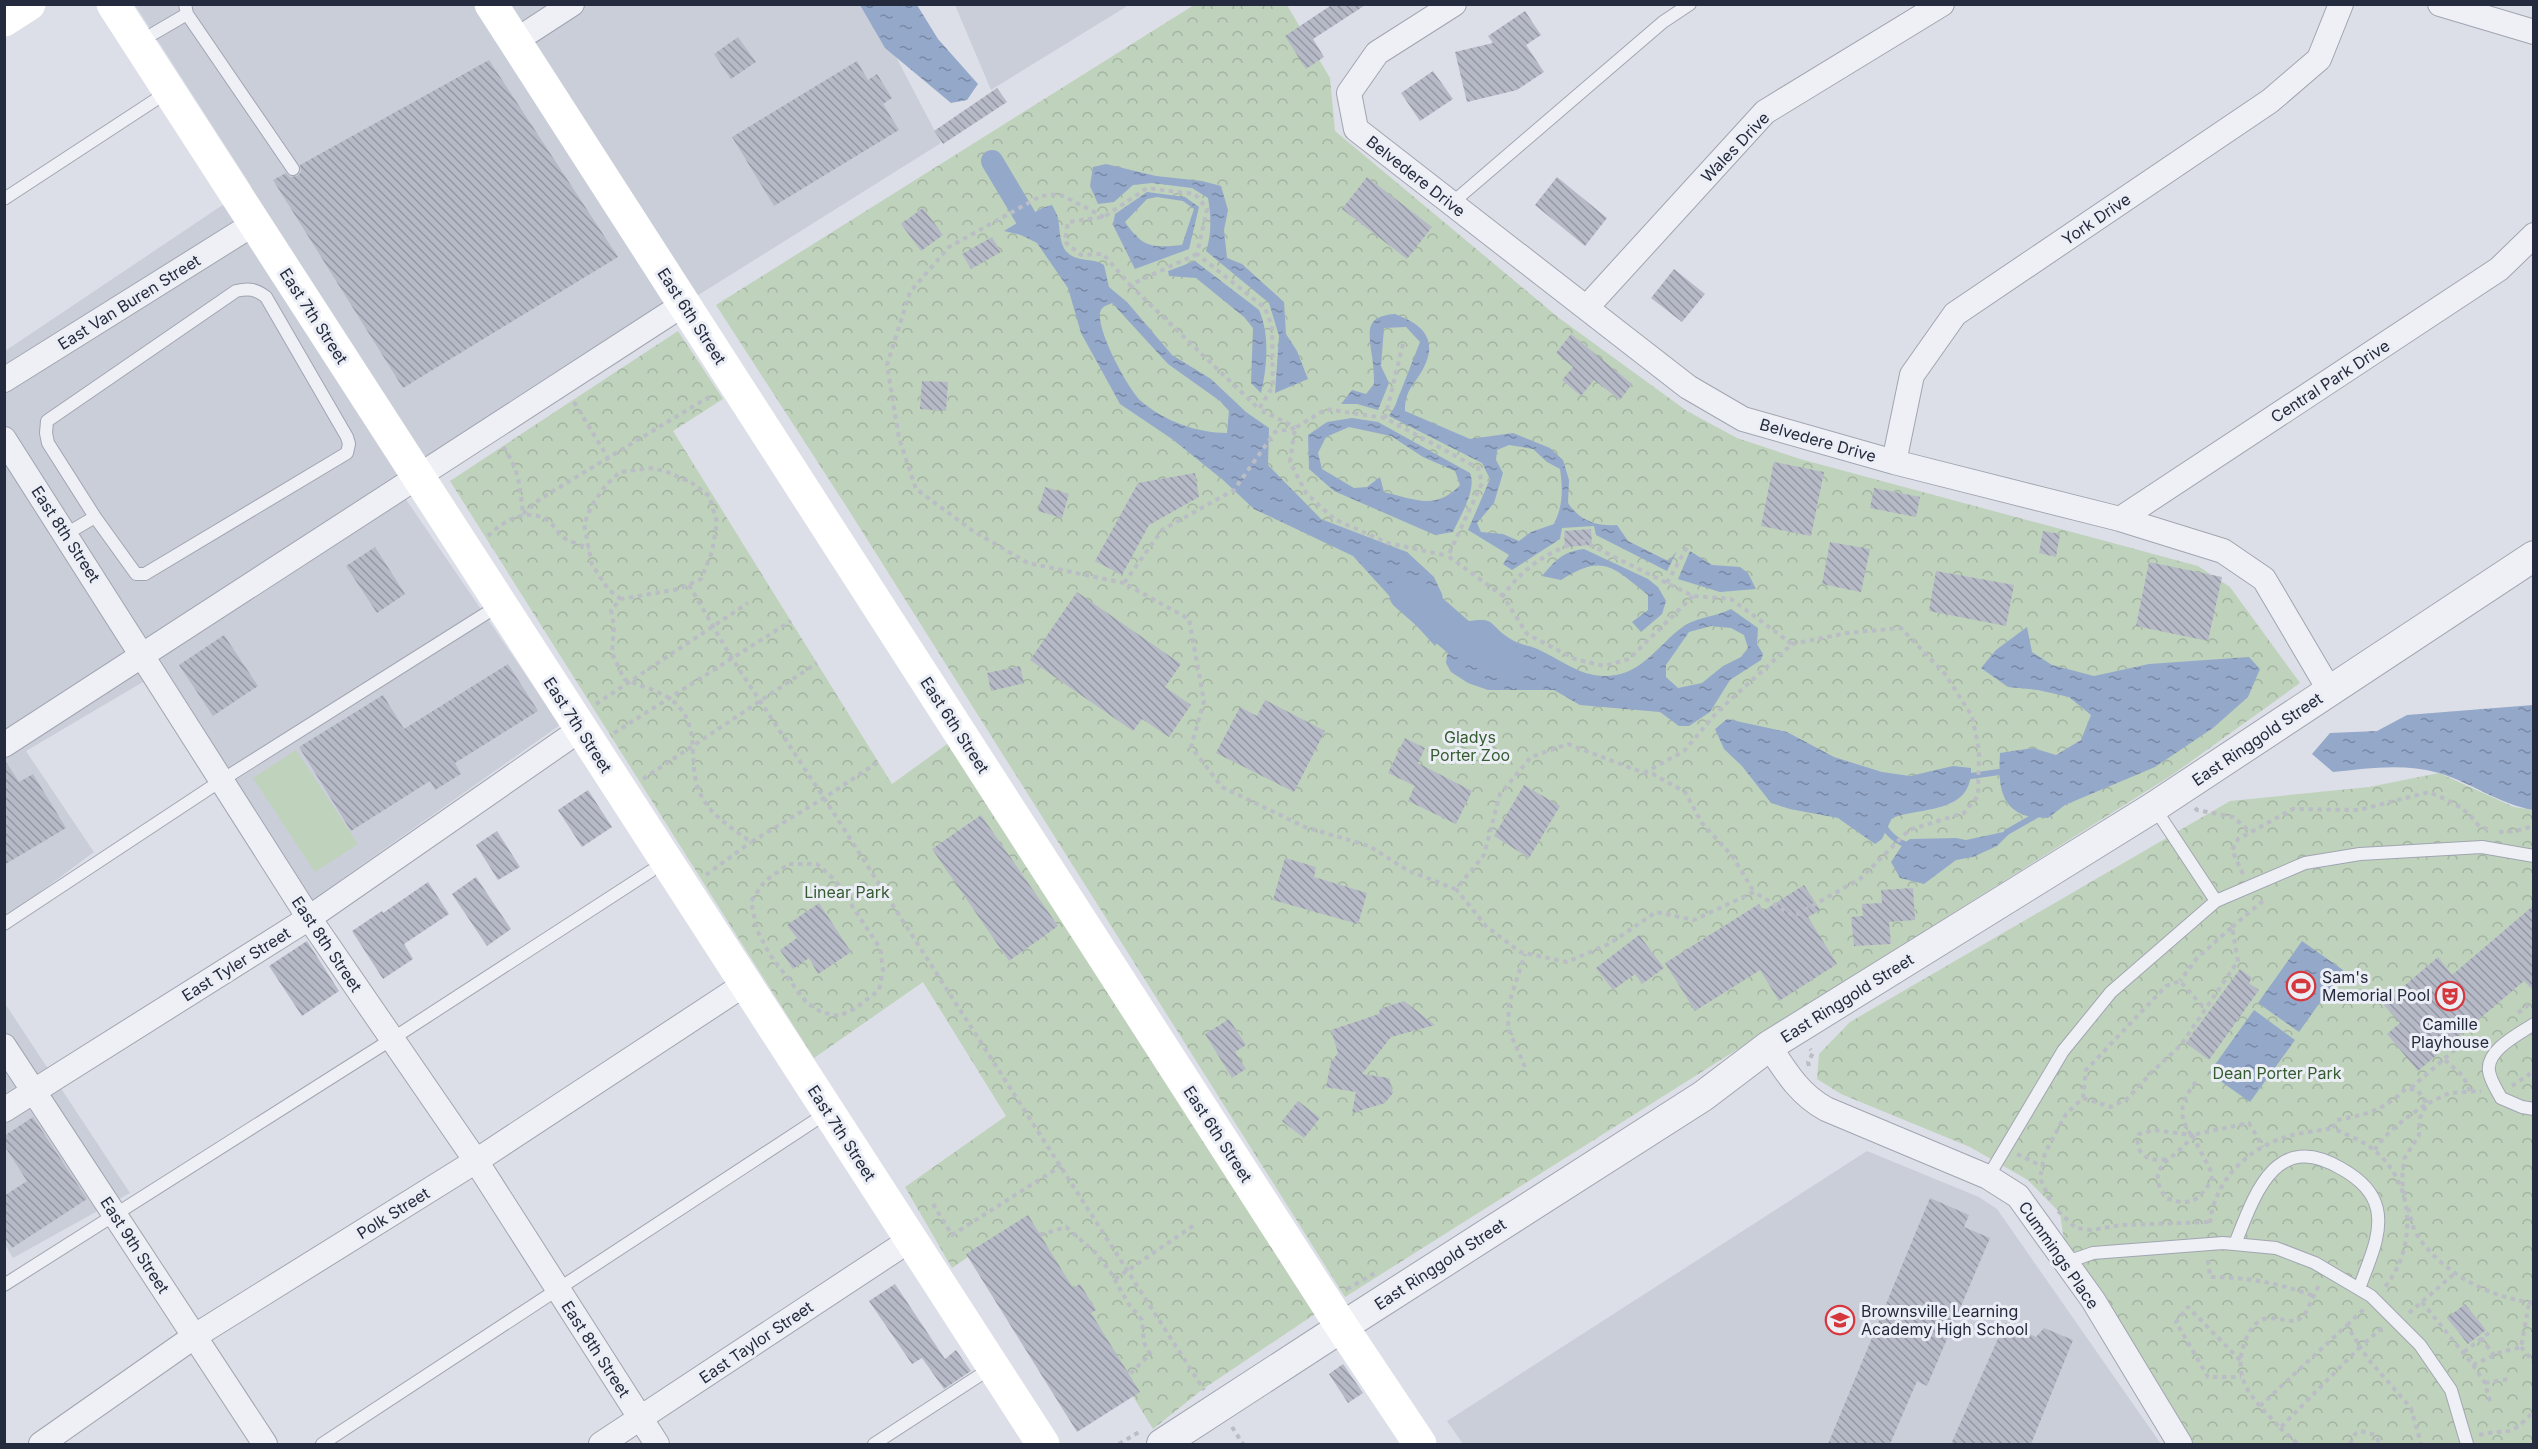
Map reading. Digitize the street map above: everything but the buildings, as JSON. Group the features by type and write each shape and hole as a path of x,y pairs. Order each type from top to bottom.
{"main road":[{"path":"4,20 29,4"},
{"name":"East 7th Street","path":"113,4 501,604 594,724 745,984 1043,1444"},
{"name":"East 6th Street","path":"491,4 1341,1327 1420,1444"}],"street":[{"path":"515,42 572,4"},
{"name":"Belvedere Drive","path":"1454,4 1377,53 1348,93 1356,129 1688,387 1743,419 1894,462 2120,519 2223,550 2265,579 2330,691"},
{"name":"Wales Drive","path":"1587,307 1765,112 1942,4"},
{"name":"York Drive","path":"1894,462 1912,375 1955,314 2270,101 2319,59 2341,4"},
{"path":"2440,4 2534,32"},
{"name":"East Van Buren Street","path":"4,380 255,223"},
{"name":"Central Park Drive","path":"2120,519 2499,270 2534,235"},
{"path":"4,745 684,304"},
{"name":"East 8th Street","path":"4,439 143,653 309,918 476,1161 657,1444"},
{"name":"East Ringgold Street","path":"1162,1444 1703,1096 1769,1046 2154,807 2534,556"},
{"name":"East Tyler Street","path":"4,1110 309,918 594,724"},
{"name":"Polk Street","path":"41,1444 195,1336 476,1161 745,984"},
{"name":"East 9th Street","path":"4,1046 265,1444"},
{"name":"Cummings Place","path":"1769,1046 1795,1085 1810,1100 1826,1109 1988,1177 2018,1196 2067,1262 2180,1444"},
{"name":"East Taylor Street","path":"601,1444 910,1240"}],"lane":[{"path":"1452,203 1663,22 1690,4"},
{"path":"138,43 186,9 293,169"},
{"path":"4,199 169,90"},
{"path":"249,288 259,291 266,297 347,437 349,444 347,453 145,574 136,574 95,517 48,443 47,421 236,291 249,288"},
{"path":"66,534 95,517"},
{"path":"4,924 222,780 501,604"},
{"path":"2154,807 2216,901"},
{"path":"1988,1177 2063,1051 2111,992 2216,901 2248,885 2305,863 2360,854 2482,848 2534,856"},
{"path":"4,1285 392,1039 651,871"},
{"path":"2534,1024 2502,1046 2491,1059 2489,1071 2501,1098 2522,1107 2534,1109"},
{"path":"322,1444 828,1112"},
{"path":"2235,1244 2252,1200 2264,1180 2290,1158 2307,1155 2326,1159 2354,1176 2370,1193 2377,1210 2376,1240 2359,1289"},
{"path":"2067,1262 2093,1253 2235,1244 2276,1248 2327,1269 2374,1299 2420,1345 2451,1390 2467,1441"},
{"path":"874,1444 993,1367"}],"path":[{"path":"1197,254 1207,208 1195,194 1147,188 1104,217 1068,222 1065,242 1081,255 1103,254 1130,285 1259,409 1295,428"},
{"path":"1104,217 1059,194 1041,196 950,247 910,292 887,365 899,438 916,489 973,531 1028,563 1124,583 1189,618 1204,701 1191,747 1222,787 1305,827 1369,846 1407,870 1456,889 1486,926 1520,952 1567,962 1609,944 1656,912 1694,920 1754,892"},
{"path":"1130,285 1197,254"},
{"path":"1197,254 1265,308 1272,326 1273,386 1259,409"},
{"path":"1385,418 1403,344"},
{"path":"486,538 494,530 523,514 540,499 722,389"},
{"path":"573,400 608,458"},
{"path":"1124,583 1162,530 1234,490 1275,432 1295,428 1326,409 1385,418 1478,468 1482,483 1448,556"},
{"path":"1295,428 1290,462 1306,493 1334,519 1388,543 1448,556 1503,596 1527,634 1575,659 1604,666 1629,659 1693,596"},
{"path":"503,447 513,460 520,480 523,514"},
{"path":"621,599 609,590 592,565 584,524 592,505 606,485 620,472 651,468 665,471 692,483 709,496 717,522 712,552 701,579 679,589 621,599 610,610 614,626 612,653 624,679 669,697 680,707 689,722 693,745 693,770 699,792 716,816 751,842"},
{"path":"523,514 545,518 564,539 575,541 589,549"},
{"path":"1503,596 1514,580 1557,548 1582,541 1693,596 1731,599 1792,644"},
{"path":"1668,583 1687,547"},
{"path":"689,585 731,657 1203,1389 1220,1407 1243,1444"},
{"path":"594,724 630,681 748,603"},
{"path":"594,724 669,697 791,621"},
{"path":"1456,889 1484,855 1500,794 1530,756 1568,744 1644,773 1653,774 1685,792 1702,823 1733,857 1754,892 1794,916 1860,879 1909,830 1964,813 1978,796 1979,750 1971,716 1950,682 1901,628 1847,633 1792,644 1717,712 1684,751 1644,773"},
{"path":"639,782 817,663"},
{"path":"704,876 751,842 878,762"},
{"path":"2254,908 2248,885 2232,850 2238,839 2249,831 2294,809 2359,810 2428,792 2454,803 2469,814 2479,826 2494,832 2515,831 2534,826"},
{"path":"2192,804 2197,810 2234,817 2249,831"},
{"path":"789,864 817,864 835,880 880,948 883,970 879,990 856,1008 839,1016 821,1012 807,1004 797,990 766,946 758,930 751,901 765,881 789,864"},
{"path":"2211,1222 2122,1225 2091,1230 2076,1228 2053,1206 2040,1178 2045,1153 2066,1114 2083,1098 2086,1070 2166,986 2180,981 2198,958 2254,908 2272,896"},
{"path":"2083,1098 2111,1107 2127,1099 2181,1045 2238,961 2232,927"},
{"path":"1525,954 1509,1003 1508,1028 1525,1067"},
{"path":"2180,981 2205,1009"},
{"path":"2516,1015 2534,999"},
{"path":"2260,1406 2374,1299 2392,1278 2402,1260 2407,1236 2406,1202 2394,1176 2375,1150 2333,1128 2337,1120 2371,1113 2388,1105 2468,1039 2484,1041 2490,1038"},
{"path":"2445,1060 2463,1076 2470,1091"},
{"path":"2375,1150 2378,1143 2411,1114 2449,1093 2497,1090 2516,1086 2534,1071"},
{"path":"2166,1159 2157,1178 2166,1198 2180,1203 2195,1201 2212,1180 2210,1168 2182,1119 2184,1098 2198,1079"},
{"path":"2411,1088 2418,1091 2427,1104"},
{"path":"2427,1104 2420,1118 2419,1135 2403,1159 2402,1181 2415,1233 2434,1256 2454,1274 2478,1286 2531,1303 2521,1347"},
{"path":"2192,1135 2181,1150 2166,1159 2145,1158 2138,1152 2136,1143 2139,1134 2154,1130 2192,1135 2249,1123 2263,1147"},
{"path":"933,1204 952,1235 1061,1166"},
{"path":"1115,1279 1196,1224"},
{"path":"1040,1235 1066,1227 1097,1254 1115,1279 1128,1303 1142,1320 1144,1342 1150,1354 1129,1374"},
{"path":"2207,1244 2210,1277 2243,1277 2290,1287 2314,1296"},
{"path":"2298,1444 2248,1393 2241,1377 2240,1360 2248,1334 2256,1323 2267,1318 2290,1322 2305,1314 2327,1269"},
{"path":"2280,1428 2384,1325 2406,1316 2454,1274"},
{"path":"2422,1302 2474,1365 2485,1383 2491,1405"},
{"path":"2240,1360 2188,1307 2176,1322 2208,1377 2241,1377"},
{"path":"2347,1324 2369,1360 2410,1408 2421,1444"},
{"path":"2464,1352 2490,1332"},
{"path":"2481,1338 2494,1355"},
{"path":"2474,1365 2494,1355 2521,1347"},
{"path":"2521,1347 2534,1363"},
{"path":"2485,1383 2509,1379"},
{"path":"2467,1441 2484,1433 2511,1432 2517,1429 2533,1412"},
{"path":"2350,1444 2355,1434 2361,1431 2375,1435 2380,1444"}],"shaded area":[{"path":"135,5 869,5 941,143 684,304 405,498 560,725 302,907 143,682 26,751 94,852 5,918 5,351 251,186"},
{"path":"955,5 1129,5 991,90"},
{"path":"4,1002 130,1193 13,1258 4,1243"},
{"name":"Brownsville Learning Academy High School","path":"1867,1151 1979,1197 1997,1209 2161,1444 1463,1444 1447,1421"}],"green space":[{"name":"Gladys Porter Zoo","path":"1194,5 1287,5 1330,78 1335,131 1559,318 1687,411 1737,438 1800,459 2198,566 2230,587 2300,683 2172,775 1345,1297 848,509 716,305"},
{"name":"Linear Park","path":"678,331 723,399 673,431 892,784 950,742 1315,1314 1203,1389 1153,1429 1024,1218 952,1268 905,1187 1006,1116 923,982 814,1058 450,481"},
{"path":"296,750 358,844 315,872 253,778"},
{"name":"Dean Porter Park","path":"2439,773 2514,807 2533,810 2533,1444 2180,1444 2067,1262 2060,1213 2028,1180 1970,1147 1841,1094 1817,1079 1819,1054 1850,1022 2230,801 2369,787"}],"water":[{"path":"860,5 917,5 938,39 978,84 967,100 951,103 885,48"},
{"path":"1106,164 1156,176 1202,181 1221,186 1228,210 1224,230 1227,258 1242,264 1284,302 1286,334 1297,351 1308,379 1275,393 1279,336 1269,303 1206,251 1210,225 1208,198 1192,188 1152,183 1133,185 1114,202 1098,204 1090,186 1093,167"},
{"path":"1147,192 1185,197 1199,207 1189,249 1135,269 1113,225 1115,214","holes":["1157,197 1183,201 1194,209 1182,245 1149,244 1137,237 1125,222 1147,199"]},
{"path":"1052,205 1058,216 1063,247 1066,251 1077,258 1104,265 1109,287 1127,302 1172,355 1211,379 1246,412 1269,428 1268,465 1321,519 1407,552 1434,577 1442,594 1448,624 1435,646 1353,556 1254,509 1223,480 1172,439 1120,404 1081,333 1068,288 1037,243 1021,235 1004,231 1042,208","holes":["1112,303 1168,364 1220,401 1229,411 1227,433 1204,431 1170,420 1141,401 1121,372 1107,343 1102,329 1101,310"]},
{"path":"1195,261 1259,310 1266,340 1265,373 1261,393 1251,383 1253,328 1244,317 1196,278 1169,276 1168,271"},
{"path":"1395,314 1405,318 1420,328 1428,341 1427,358 1408,393 1405,411 1470,439 1513,433 1550,448 1563,460 1569,480 1568,503 1572,509 1589,521 1602,525 1617,525 1628,541 1669,561 1677,551 1667,571 1596,535 1594,526 1562,528 1560,539 1512,570 1503,564 1509,555 1468,530 1490,479 1482,463 1389,416 1420,342 1406,327 1384,328 1381,366 1389,383 1378,410 1357,404 1341,404 1352,390 1366,394 1374,384 1370,329 1375,320","holes":["1509,445 1533,449 1547,462 1560,469 1562,497 1554,524 1531,532 1519,541 1503,534 1481,532 1477,523 1494,503 1503,473 1496,460 1497,450"]},
{"path":"1352,418 1378,422 1470,473 1472,480 1470,495 1453,532 1435,535 1334,491 1309,469 1308,435 1327,422","holes":["1349,427 1391,436 1423,457 1455,471 1460,485 1442,498 1415,500 1384,492 1380,477 1367,487 1354,488 1322,469 1318,453 1326,437"]},
{"path":"1584,549 1648,579 1658,587 1666,601 1662,614 1641,632 1632,622 1648,610 1648,595 1626,577 1607,567 1598,565 1587,567 1561,580 1542,576 1560,558 1570,552"},
{"path":"1690,551 1712,565 1740,567 1748,573 1756,589 1720,592 1678,579"},
{"path":"1731,609 1758,628 1757,644 1763,654 1761,660 1730,680 1710,712 1689,726 1679,726 1660,712 1580,705 1554,690 1488,690 1468,683 1451,672 1446,663 1447,655 1465,622 1482,620 1491,623 1515,642 1535,648 1574,668 1594,675 1616,675 1627,672 1645,661 1687,624","holes":["1711,626 1731,628 1744,635 1748,648 1741,657 1723,666 1702,683 1678,688 1666,677 1666,665 1689,632"]},
{"path":"2027,627 2032,652 2052,665 2094,676 2149,664 2249,657 2260,669 2248,697 2213,728 2155,767 2065,805 2048,818 2030,817 2015,810 2004,797 2000,780 2000,753 2033,748 2056,755 2081,740 2091,715 2069,697 2038,690 2008,687 1981,668 1996,650"},
{"path":"2533,705 2533,810 2509,803 2439,773 2400,767 2333,772 2312,754 2330,733 2377,731 2407,715"},
{"path":"1727,719 1787,732 1834,757 1882,772 1910,776 1953,766 1971,768 1969,783 1964,794 1955,801 1892,818 1882,839 1875,844 1838,818 1771,803 1742,766 1724,749 1715,729"},
{"path":"2013,830 1997,846 1973,857 1956,860 1924,884 1900,878 1891,862 1903,844 1910,839 1956,838 1966,840"},
{"name":"Sam's Memorial Pool","path":"2302,941 2343,970 2299,1032 2258,1003"},
{"name":"Sam's Memorial Pool","path":"2254,1010 2295,1040 2250,1102 2209,1073"}],"waterway":[{"path":"992,161 1026,218"},
{"path":"1408,593 1457,636 1503,660"},
{"path":"1971,776 1999,772"},
{"path":"2007,832 2035,816 2040,810"},
{"path":"1883,824 1894,838 1909,845"}],"place":[{"name":"Sam's Memorial Pool","path":"2301,986"},
{"name":"Camille Playhouse","path":"2450,996"},
{"name":"Brownsville Learning Academy High School","path":"1840,1320"}]}
